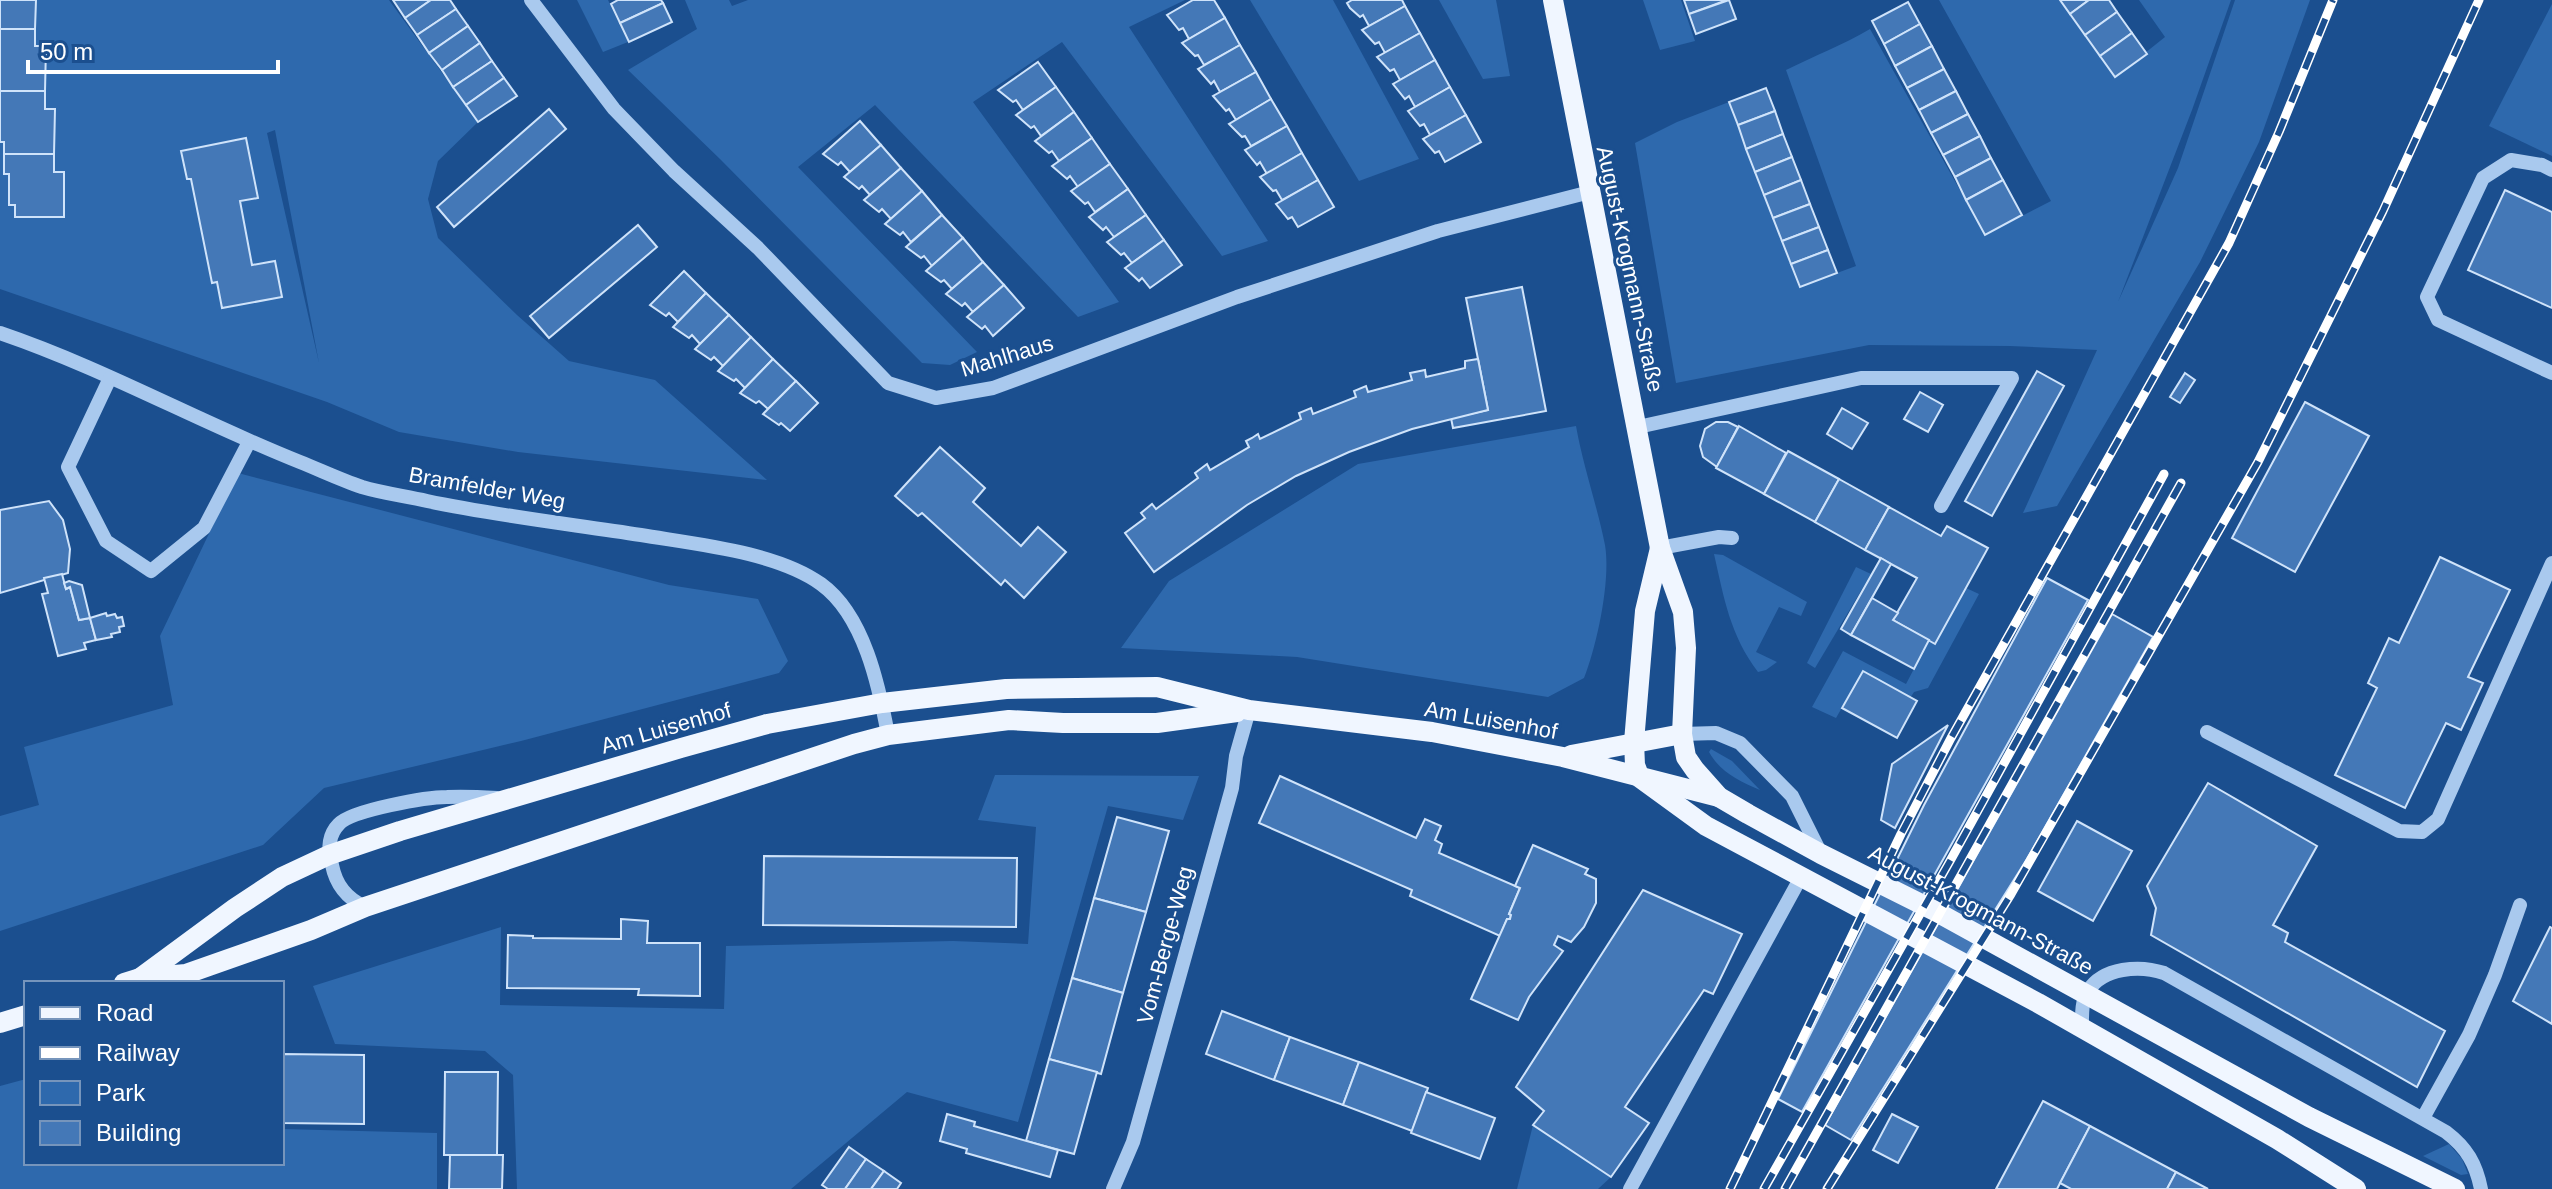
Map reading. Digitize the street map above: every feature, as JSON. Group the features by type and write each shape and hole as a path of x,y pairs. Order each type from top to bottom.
{"main road":[{"name":"August-Krogmann-Straße","path":"1553,0 1660,548 1683,612 1686,648 1682,734 1690,764 1719,797 1821,854 1933,910 2309,1117 2455,1189"},
{"name":"August-Krogmann-Straße","path":"1640,778 1635,765 1634,742 1645,611 1660,548"},
{"name":"Am Luisenhof","path":"132,980 282,877 329,855 400,831 767,724 882,703 1006,689 1157,687 1249,710 1432,732 1563,757 1719,797"},
{"name":"Am Luisenhof","path":"132,980 186,974 311,930 365,907 888,735 1009,720 1157,723 1249,710"},
{"path":"1563,757 1682,734"},
{"path":"1640,778 1706,826 2082,1029 2277,1139 2356,1189"},
{"path":"0,1023 24,1016"}],"street":[{"name":"Mahlhaus","path":"531,0 614,109 674,171 758,248 888,383 936,398 993,388 1237,297 1430,234 1590,192"},
{"path":"2552,170 2542,165 2511,160 2483,178 2427,297 2438,320 2552,373"},
{"name":"Bramfelder Weg","path":"0,333 110,378 249,442 373,489 492,514 703,546 775,562 800,571 823,585 842,605 860,632 882,703 888,735"},
{"path":"110,378 68,467 106,541 151,571 204,528 249,442"},
{"path":"1638,427 1861,378 2012,378 1941,506"},
{"path":"1660,548 1719,537 1732,538"},
{"path":"2207,732 2399,831 2422,832 2438,819 2552,563"},
{"name":"Vom-Berge-Weg","path":"1113,1189 1133,1142 1232,788 1236,756 1249,710"},
{"path":"1682,734 1716,733 1740,743 1792,796 1821,854"},
{"path":"365,907 344,893 335,879 329,855 334,831 349,816 445,796 514,798"},
{"path":"1630,1189 1801,877"},
{"path":"2423,1118 2469,1035 2520,905"},
{"path":"2082,1029 2086,994 2105,977 2118,971 2144,968 2164,973 2446,1132 2467,1150 2478,1171 2481,1189"}],"green space":[{"path":"0,0 389,0 478,122 438,161 428,199 438,238 569,361 655,380 767,480 518,452 399,432 327,402 0,289","holes":["275,130 319,363 267,133"]},
{"path":"577,0 608,0 628,42 603,52"},
{"path":"685,0 729,0 732,6 748,0 1185,0 1129,27 1268,241 1222,256 1062,42 973,102 1119,302 1078,317 875,105 798,167 977,352 950,365 922,363 628,70 697,29"},
{"path":"1250,0 1333,0 1419,159 1359,181"},
{"path":"1439,0 1496,0 1510,76 1483,79"},
{"path":"1643,0 1681,0 1695,41 1660,50"},
{"path":"1939,0 2060,0 2115,77 2165,37 2139,0 2231,0 2118,302 2178,168 2235,0 2310,0 2259,142 2200,262 2057,506 2023,513 2097,350 1869,345 1676,383 1635,143 1677,122 1729,102 1799,287 1856,266 1786,70 1870,29 1985,235 2051,201"},
{"path":"2552,4 2552,156 2489,126"},
{"path":"1576,426 1605,545 1606,576 1598,631 1584,678 1548,697 1297,657 1121,648 1169,581 1358,464"},
{"path":"238,473 669,585 758,599 788,661 779,673 521,741 324,788 263,845 0,931 0,816 39,805 24,747 173,705 160,636"},
{"path":"1714,554 1723,555 1807,602 1801,616 1779,607 1756,652 1777,662 1766,670 1758,672 1741,644 1729,616"},
{"path":"1856,567 1871,574 1815,668 1807,663"},
{"path":"1966,588 1979,594 1928,688 1914,692 1910,698 1863,671 1836,718 1812,707 1843,651 1906,684 1929,640"},
{"path":"1711,749 1732,761 1760,790 1724,770 1713,759 1709,752"},
{"path":"995,775 1199,776 1183,820 1108,806 1018,1122 907,1092 791,1189 517,1189 513,1075 485,1051 335,1044 313,986 501,927 500,1005 724,1009 726,946 953,941 1028,944 1036,827 978,820"},
{"path":"24,1080 24,1165 284,1165 284,1129 437,1133 437,1189 0,1189 0,1086"},
{"path":"1533,1125 1611,1177 1598,1189 1517,1189"},
{"path":"2449,1144 2462,1159 2468,1174 2461,1175 2423,1156"}],"building":[{"path":"0,0 36,0 35,29 0,29"},
{"path":"393,0 431,0 405,18"},
{"path":"431,0 450,0 456,9 417,35 405,18"},
{"path":"618,0 661,0 663,3 620,23 611,4"},
{"path":"1193,0 1214,0 1225,18 1189,39 1183,28 1179,30 1167,15"},
{"path":"1352,0 1402,0 1405,6 1369,26 1363,15 1360,17 1350,8 1347,3"},
{"path":"1684,0 1727,0 1689,14"},
{"path":"1729,0 1736,19 1696,34 1689,14"},
{"path":"2060,0 2089,0 2070,14"},
{"path":"2089,0 2109,0 2117,12 2085,35 2070,14"},
{"path":"1908,2 1920,24 1884,44 1872,21"},
{"path":"663,3 672,22 629,42 620,23"},
{"path":"1405,6 1420,33 1385,53 1379,42 1375,44 1362,30"},
{"path":"456,9 468,26 429,53 417,35"},
{"path":"2117,12 2132,33 2100,56 2085,35"},
{"path":"1225,18 1240,45 1204,65 1198,55 1195,56 1182,43"},
{"path":"1920,24 1932,46 1895,66 1884,44"},
{"path":"468,26 480,43 442,70 429,53"},
{"path":"0,29 35,29 35,46 46,46 45,91 0,91"},
{"path":"1420,33 1435,60 1400,80 1394,69 1390,71 1377,57"},
{"path":"2132,33 2147,54 2115,77 2100,56"},
{"path":"480,43 492,61 453,87 442,70"},
{"path":"1240,45 1256,72 1220,92 1214,81 1211,84 1198,69"},
{"path":"1932,46 1944,69 1907,88 1895,66"},
{"path":"1435,60 1450,87 1415,107 1409,96 1405,99 1393,84"},
{"path":"492,61 504,78 466,105 453,87"},
{"path":"1038,62 1056,87 1023,110 1016,100 1013,102 998,90"},
{"path":"1944,69 1956,91 1919,110 1907,88"},
{"path":"1256,72 1271,99 1236,120 1229,109 1226,111 1213,96"},
{"path":"504,78 517,96 478,122 466,105"},
{"path":"1056,87 1074,112 1041,136 1034,126 1031,128 1016,115"},
{"path":"1450,87 1466,115 1430,135 1424,124 1420,126 1408,111"},
{"path":"1766,88 1775,111 1738,125 1729,102"},
{"path":"0,91 45,91 45,109 55,109 54,154 4,154 4,142 0,142"},
{"path":"1956,91 1968,114 1931,133 1919,110"},
{"path":"1271,99 1287,126 1251,146 1245,136 1242,137 1229,124"},
{"path":"549,109 566,129 454,227 437,207"},
{"path":"1775,111 1783,134 1746,149 1738,125"},
{"path":"1074,112 1092,138 1059,161 1052,151 1049,153 1035,141"},
{"path":"1968,114 1980,136 1943,155 1931,133"},
{"path":"1466,115 1481,142 1445,162 1439,151 1435,153 1423,139"},
{"path":"860,121 881,145 850,172 841,162 838,165 823,154"},
{"path":"1287,126 1302,153 1267,174 1260,162 1257,165 1245,150"},
{"path":"1783,134 1792,157 1755,172 1746,149"},
{"path":"1980,136 1991,158 1955,177 1943,155"},
{"path":"246,138 258,198 240,201 252,265 275,261 282,297 222,308 217,282 212,283 191,179 187,179 181,151"},
{"path":"1092,138 1110,164 1078,187 1070,176 1067,179 1052,166"},
{"path":"881,145 901,168 870,195 862,186 859,189 844,177"},
{"path":"1302,153 1318,180 1282,200 1276,190 1273,191 1260,177"},
{"path":"4,154 54,154 54,172 64,172 64,217 15,217 15,205 9,205 9,174 4,174"},
{"path":"1792,157 1801,180 1764,195 1755,172"},
{"path":"1991,158 2003,180 1966,200 1955,177"},
{"path":"1110,164 1128,189 1095,212 1088,202 1085,204 1071,191"},
{"path":"901,168 922,191 891,219 882,209 879,212 864,200"},
{"path":"1318,180 1334,207 1298,227 1292,217 1288,219 1276,204"},
{"path":"1801,180 1810,204 1773,218 1764,195"},
{"path":"2003,180 2022,215 1985,235 1966,200"},
{"path":"1128,189 1146,215 1114,237 1106,227 1103,230 1089,217"},
{"path":"2505,190 2552,212 2552,308 2468,270"},
{"path":"922,191 942,215 911,242 903,232 900,235 885,224"},
{"path":"1810,204 1819,227 1782,241 1773,218"},
{"path":"942,215 963,238 932,266 924,256 921,258 906,247"},
{"path":"1146,215 1164,240 1132,263 1124,253 1121,255 1107,242"},
{"path":"638,225 657,247 549,338 530,316"},
{"path":"1819,227 1828,250 1791,264 1782,241"},
{"path":"963,238 983,262 952,289 944,280 941,282 926,271"},
{"path":"1164,240 1182,265 1150,288 1142,278 1139,281 1125,268"},
{"path":"1828,250 1837,273 1800,287 1791,264"},
{"path":"983,262 1004,285 973,312 965,303 962,306 946,294"},
{"path":"684,271 706,293 678,322 669,313 666,316 650,305"},
{"path":"1004,285 1024,308 993,336 985,326 982,329 967,317"},
{"path":"1522,287 1546,411 1453,428 1451,418 1488,410 1466,298"},
{"path":"706,293 729,315 700,344 692,335 689,338 673,327"},
{"path":"729,315 751,337 723,366 714,357 711,360 695,349"},
{"path":"751,337 773,359 745,388 736,379 734,381 718,371"},
{"path":"773,359 796,381 768,409 759,401 756,403 740,393"},
{"path":"1478,359 1488,410 1412,429 1296,476 1247,505 1154,572 1125,533 1145,518 1141,513 1152,504 1156,509 1198,478 1195,473 1207,464 1210,470 1249,447 1246,441 1258,434 1260,439 1301,419 1299,413 1311,408 1313,414 1356,397 1354,391 1366,386 1368,392 1412,380 1410,373 1425,370 1426,377 1465,368 1465,361"},
{"path":"2037,371 2064,386 1992,516 1965,501"},
{"path":"2185,373 2195,380 2180,403 2170,397"},
{"path":"796,381 818,403 790,431 763,414"},
{"path":"1920,392 1943,405 1928,432 1904,419"},
{"path":"2305,402 2369,436 2295,572 2232,538"},
{"path":"1842,408 1868,423 1852,449 1827,434"},
{"path":"1716,422 1728,422 1738,427 1717,467 1703,457 1700,446 1705,429"},
{"path":"1739,426 1786,453 1764,494 1716,468"},
{"path":"940,447 985,488 973,502 1021,546 1038,527 1066,552 1024,598 1005,580 1001,585 922,513 918,516 895,496"},
{"path":"1788,451 1839,479 1815,522 1764,494"},
{"path":"1839,479 1889,507 1865,550 1815,522"},
{"path":"49,501 63,520 70,549 68,573 0,593 0,510"},
{"path":"1889,507 1941,536 1947,526 1988,548 1935,644 1893,620 1917,578 1865,550"},
{"path":"2440,557 2510,590 2468,677 2483,683 2461,730 2446,723 2405,808 2335,775 2377,688 2368,683 2389,638 2399,643"},
{"path":"1881,558 1891,564 1851,635 1841,629"},
{"path":"62,574 66,589 70,587 79,620 90,618 96,640 84,643 86,649 58,656 42,594 48,593 44,578"},
{"path":"2047,578 2088,600 1802,1112 1778,1099 1924,805"},
{"path":"69,581 82,585 90,618 79,620 70,587 66,589 64,583"},
{"path":"1872,598 1898,613 1893,620 1929,640 1914,669 1851,635"},
{"path":"106,613 107,616 115,614 117,618 122,617 124,626 119,627 120,632 111,634 112,637 96,640 90,618"},
{"path":"2112,614 2153,637 2027,859 1851,1140 1825,1125"},
{"path":"1863,671 1917,701 1897,738 1842,708"},
{"path":"1948,725 1895,828 1881,820 1892,764"},
{"path":"1280,776 1416,838 1425,819 1441,826 1435,840 1442,844 1439,853 1520,888 1509,914 1510,919 1507,919 1500,936 1410,896 1412,890 1259,823"},
{"path":"2208,783 2317,846 2273,925 2288,933 2285,942 2445,1031 2417,1087 2151,935 2156,908 2147,886"},
{"path":"1117,817 1169,831 1146,912 1094,898"},
{"path":"2077,821 2132,851 2093,921 2038,891"},
{"path":"1533,845 1588,869 1585,874 1596,879 1596,903 1584,927 1571,942 1558,936 1554,945 1563,951 1529,997 1518,1020 1471,999 1507,919 1510,919 1509,914 1520,888 1515,886"},
{"path":"764,856 1017,858 1016,927 763,925"},
{"path":"1643,890 1742,934 1713,994 1704,990 1625,1107 1649,1123 1611,1177 1533,1125 1544,1111 1516,1087"},
{"path":"1094,898 1146,912 1123,993 1072,978"},
{"path":"621,919 648,921 647,943 700,943 700,996 638,995 639,989 507,988 508,935 621,939"},
{"path":"2552,928 2552,1024 2513,1001"},
{"path":"1072,978 1123,993 1101,1074 1049,1059"},
{"path":"1222,1011 1290,1037 1274,1080 1206,1054"},
{"path":"1290,1037 1359,1062 1343,1105 1274,1080"},
{"path":"284,1054 364,1055 364,1124 284,1123"},
{"path":"1049,1059 1097,1072 1074,1154 1026,1141"},
{"path":"1359,1062 1428,1088 1412,1131 1343,1105"},
{"path":"445,1072 498,1072 497,1155 444,1155"},
{"path":"1426,1092 1495,1118 1480,1159 1411,1133"},
{"path":"2043,1101 2090,1126 2057,1189 1996,1189"},
{"path":"947,1114 975,1122 974,1126 1058,1150 1050,1177 966,1153 967,1149 940,1141"},
{"path":"1892,1114 1918,1127 1898,1163 1873,1150"},
{"path":"2090,1126 2176,1172 2167,1189 2071,1189 2060,1183"},
{"path":"849,1147 866,1159 845,1189 828,1189 822,1185"},
{"path":"450,1155 503,1155 502,1189 449,1189"},
{"path":"866,1159 884,1171 871,1189 845,1189"},
{"path":"884,1171 901,1183 897,1189 871,1189"},
{"path":"2176,1172 2208,1189 2167,1189"}],"railway":[{"path":"1730,1189 1901,834 1951,738 2229,243 2333,0"},
{"path":"1827,1189 2011,894 2258,462 2383,211 2479,0"},
{"path":"1764,1189 2164,474"},
{"path":"1785,1189 2181,483"}]}
